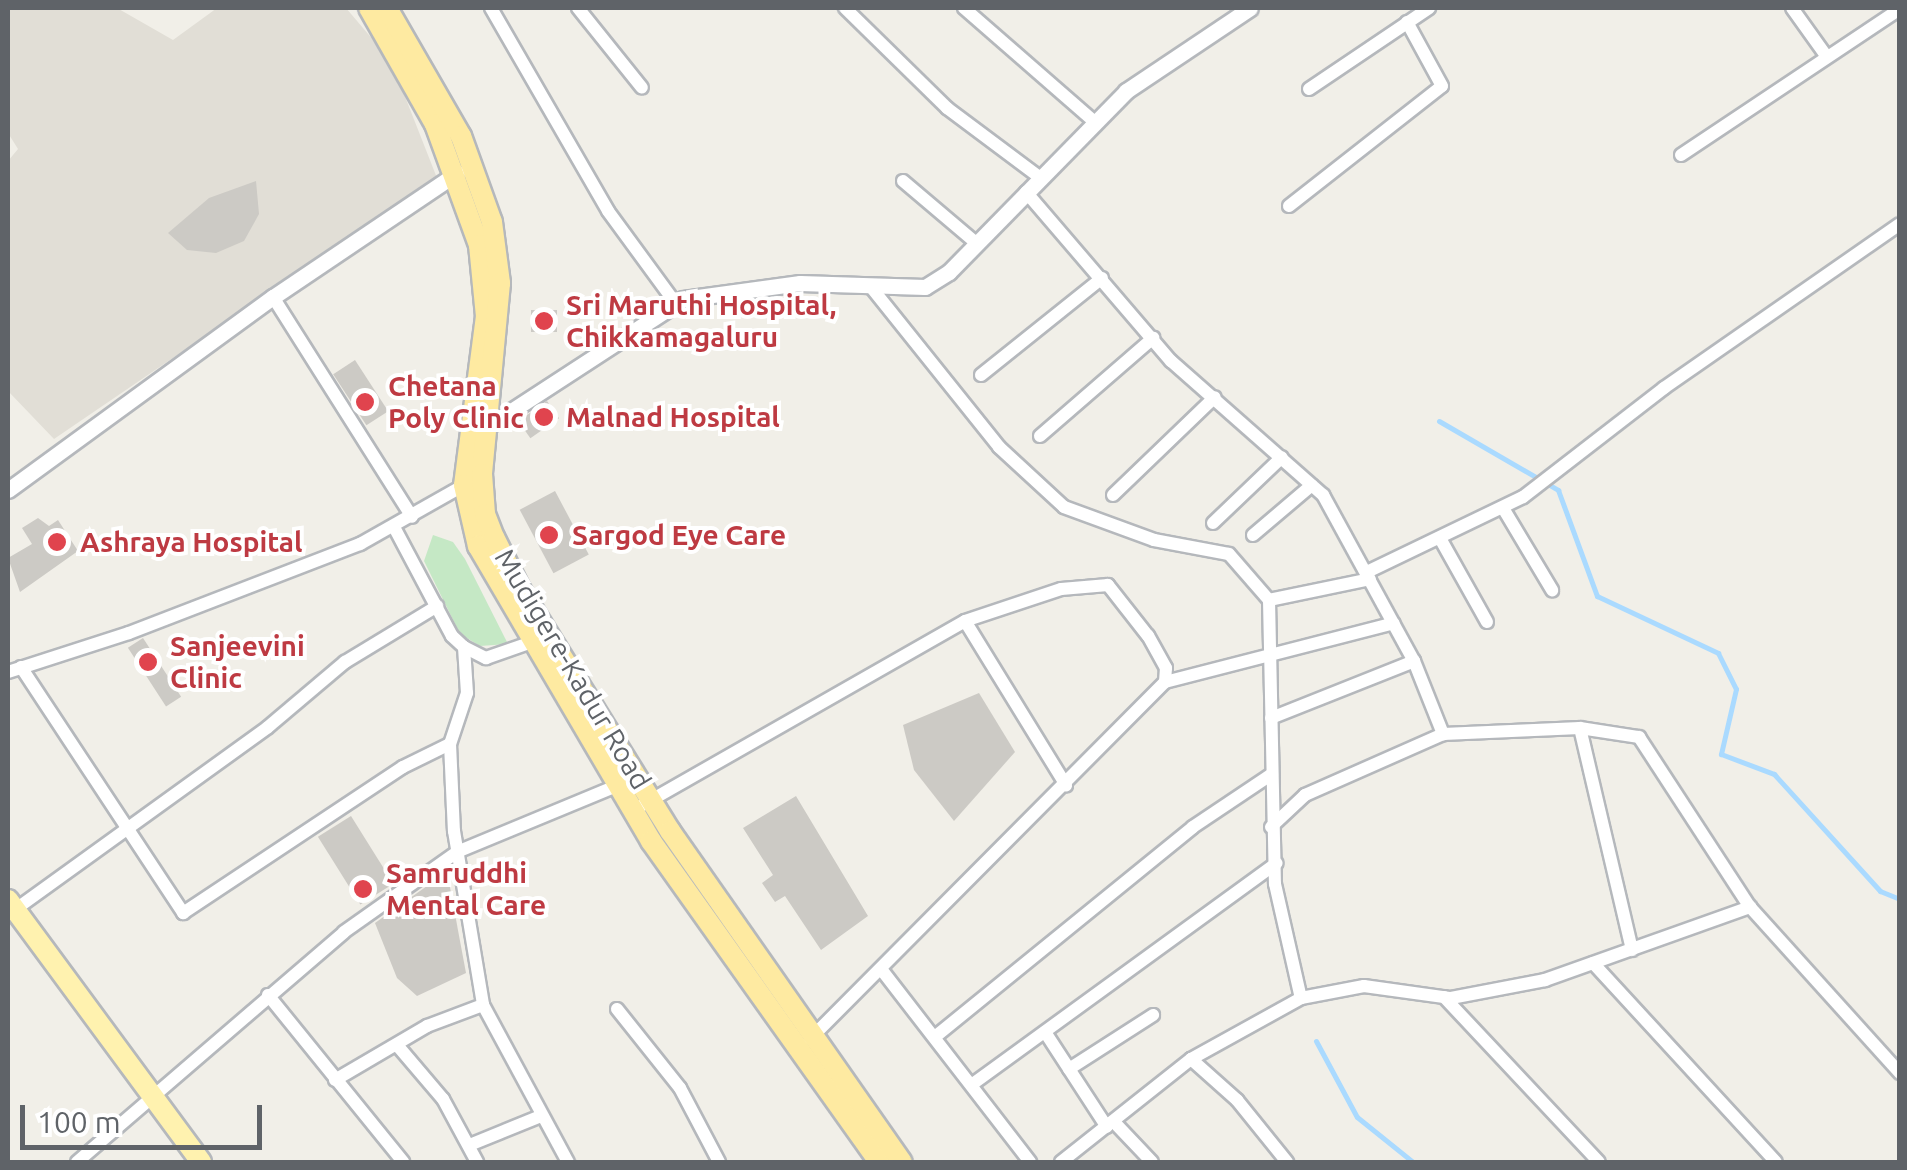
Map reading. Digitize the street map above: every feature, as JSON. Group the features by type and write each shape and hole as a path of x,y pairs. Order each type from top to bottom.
{"highway":[{"name":"Mudigere-Kadur Road","path":"369,8 457,173 479,245 486,316 473,480 478,546 530,643 632,811 902,1162"},
{"name":"Mudigere-Kadur Road","path":"387,8 461,136 492,222 500,283 476,434"},
{"name":"Mudigere-Kadur Road","path":"473,480 508,567 880,1162"}],"main road":[{"path":"10,909 201,1162"}],"street":[{"path":"491,8 572,154 676,304"},
{"path":"578,8 642,88"},
{"path":"845,8 948,108 1038,176"},
{"path":"476,434 676,304 800,283 925,288 1126,91 1176,52 1250,8"},
{"path":"1309,88 1428,8"},
{"path":"1792,8 1827,57"},
{"path":"969,9 1096,122"},
{"path":"1681,155 1900,9"},
{"path":"1290,206 1442,86 1407,22"},
{"path":"8,490 273,296 457,173"},
{"path":"904,180 976,242"},
{"path":"1026,192 1153,338 1312,485 1394,623 1444,734"},
{"path":"1269,600 1369,576 1503,508 1900,224"},
{"path":"981,375 1102,278"},
{"path":"871,288 999,446 1064,507 1154,540 1229,554 1269,600 1271,826 1280,924 1301,998"},
{"path":"273,296 412,517"},
{"path":"1040,436 1153,338"},
{"path":"1114,495 1215,396"},
{"path":"1213,522 1282,457"},
{"path":"450,744 403,766 186,913 129,826 14,670 206,605 394,526 473,480"},
{"path":"1253,535 1312,485"},
{"path":"1503,508 1552,590"},
{"path":"394,526 464,647 469,677 450,744 457,852 483,1005 568,1162"},
{"path":"1441,540 1487,622"},
{"path":"632,811 965,620 1061,589 1108,586 1148,636 1166,668 1166,682"},
{"path":"10,909 129,826 345,662 437,606"},
{"path":"965,620 1066,785"},
{"path":"808,1042 1166,682 1394,623"},
{"path":"464,647 486,658 530,643"},
{"path":"1271,718 1414,661"},
{"path":"1580,728 1632,950"},
{"path":"1271,826 1305,795 1444,734 1580,728 1639,738 1750,907 1900,1073"},
{"path":"936,1036 1194,826 1272,774"},
{"path":"77,1162 268,995 457,852 616,786"},
{"path":"974,1083 1277,863"},
{"path":"1061,1162 1192,1059 1301,998 1364,986 1444,997 1545,980 1750,907"},
{"path":"1593,963 1776,1162"},
{"path":"881,969 974,1083 1030,1162"},
{"path":"268,995 403,1162"},
{"path":"1444,997 1599,1162"},
{"path":"336,1080 396,1045 483,1005"},
{"path":"617,1009 680,1088 719,1162"},
{"path":"1069,1069 1153,1015"},
{"path":"1045,1032 1111,1124 1152,1162"},
{"path":"396,1045 472,1144 477,1162"},
{"path":"1192,1059 1237,1100 1287,1162"},
{"path":"472,1144 541,1116"}],"shaded area":[{"path":"8,8 117,8 173,40 217,8 346,8 391,61 437,178 54,439 8,391 8,161 18,149 8,133"}],"green space":[{"path":"433,535 453,542 465,559 508,644 480,646 460,634 424,561"}],"building":[{"path":"256,181 259,214 244,241 216,253 187,250 168,233 209,198"},
{"name":"Sri Maruthi Hospital, Chikkamagaluru","path":"531,310 557,310 557,332 531,332"},
{"path":"355,360 388,411 366,425 333,374"},
{"path":"547,401 559,418 530,438 518,421"},
{"path":"555,491 589,555 553,573 520,510"},
{"path":"38,518 49,526 58,520 78,551 20,592 8,558 32,544 22,528"},
{"path":"143,638 181,697 166,707 128,648"},
{"path":"979,693 1015,752 954,821 914,770 903,725"},
{"path":"796,796 868,916 821,950 785,896 775,902 762,883 773,875 743,828"},
{"path":"351,816 393,884 360,905 318,837"},
{"path":"434,881 449,882 466,973 417,996 397,978 375,923"}],"waterway":[{"path":"1439,421 1558,490 1597,596 1718,653 1736,689 1721,754 1774,774 1880,891 1900,899"},
{"path":"1316,1041 1357,1117 1413,1162"}],"place":[{"name":"Sri Maruthi Hospital, Chikkamagaluru","path":"544,321"},
{"name":"Chetana Poly Clinic","path":"365,402"},
{"name":"Malnad Hospital","path":"544,417"},
{"name":"Sargod Eye Care","path":"549,535"},
{"name":"Ashraya Hospital","path":"57,542"},
{"name":"Sanjeevini Clinic","path":"148,662"},
{"name":"Samruddhi Mental Care","path":"363,889"}]}
